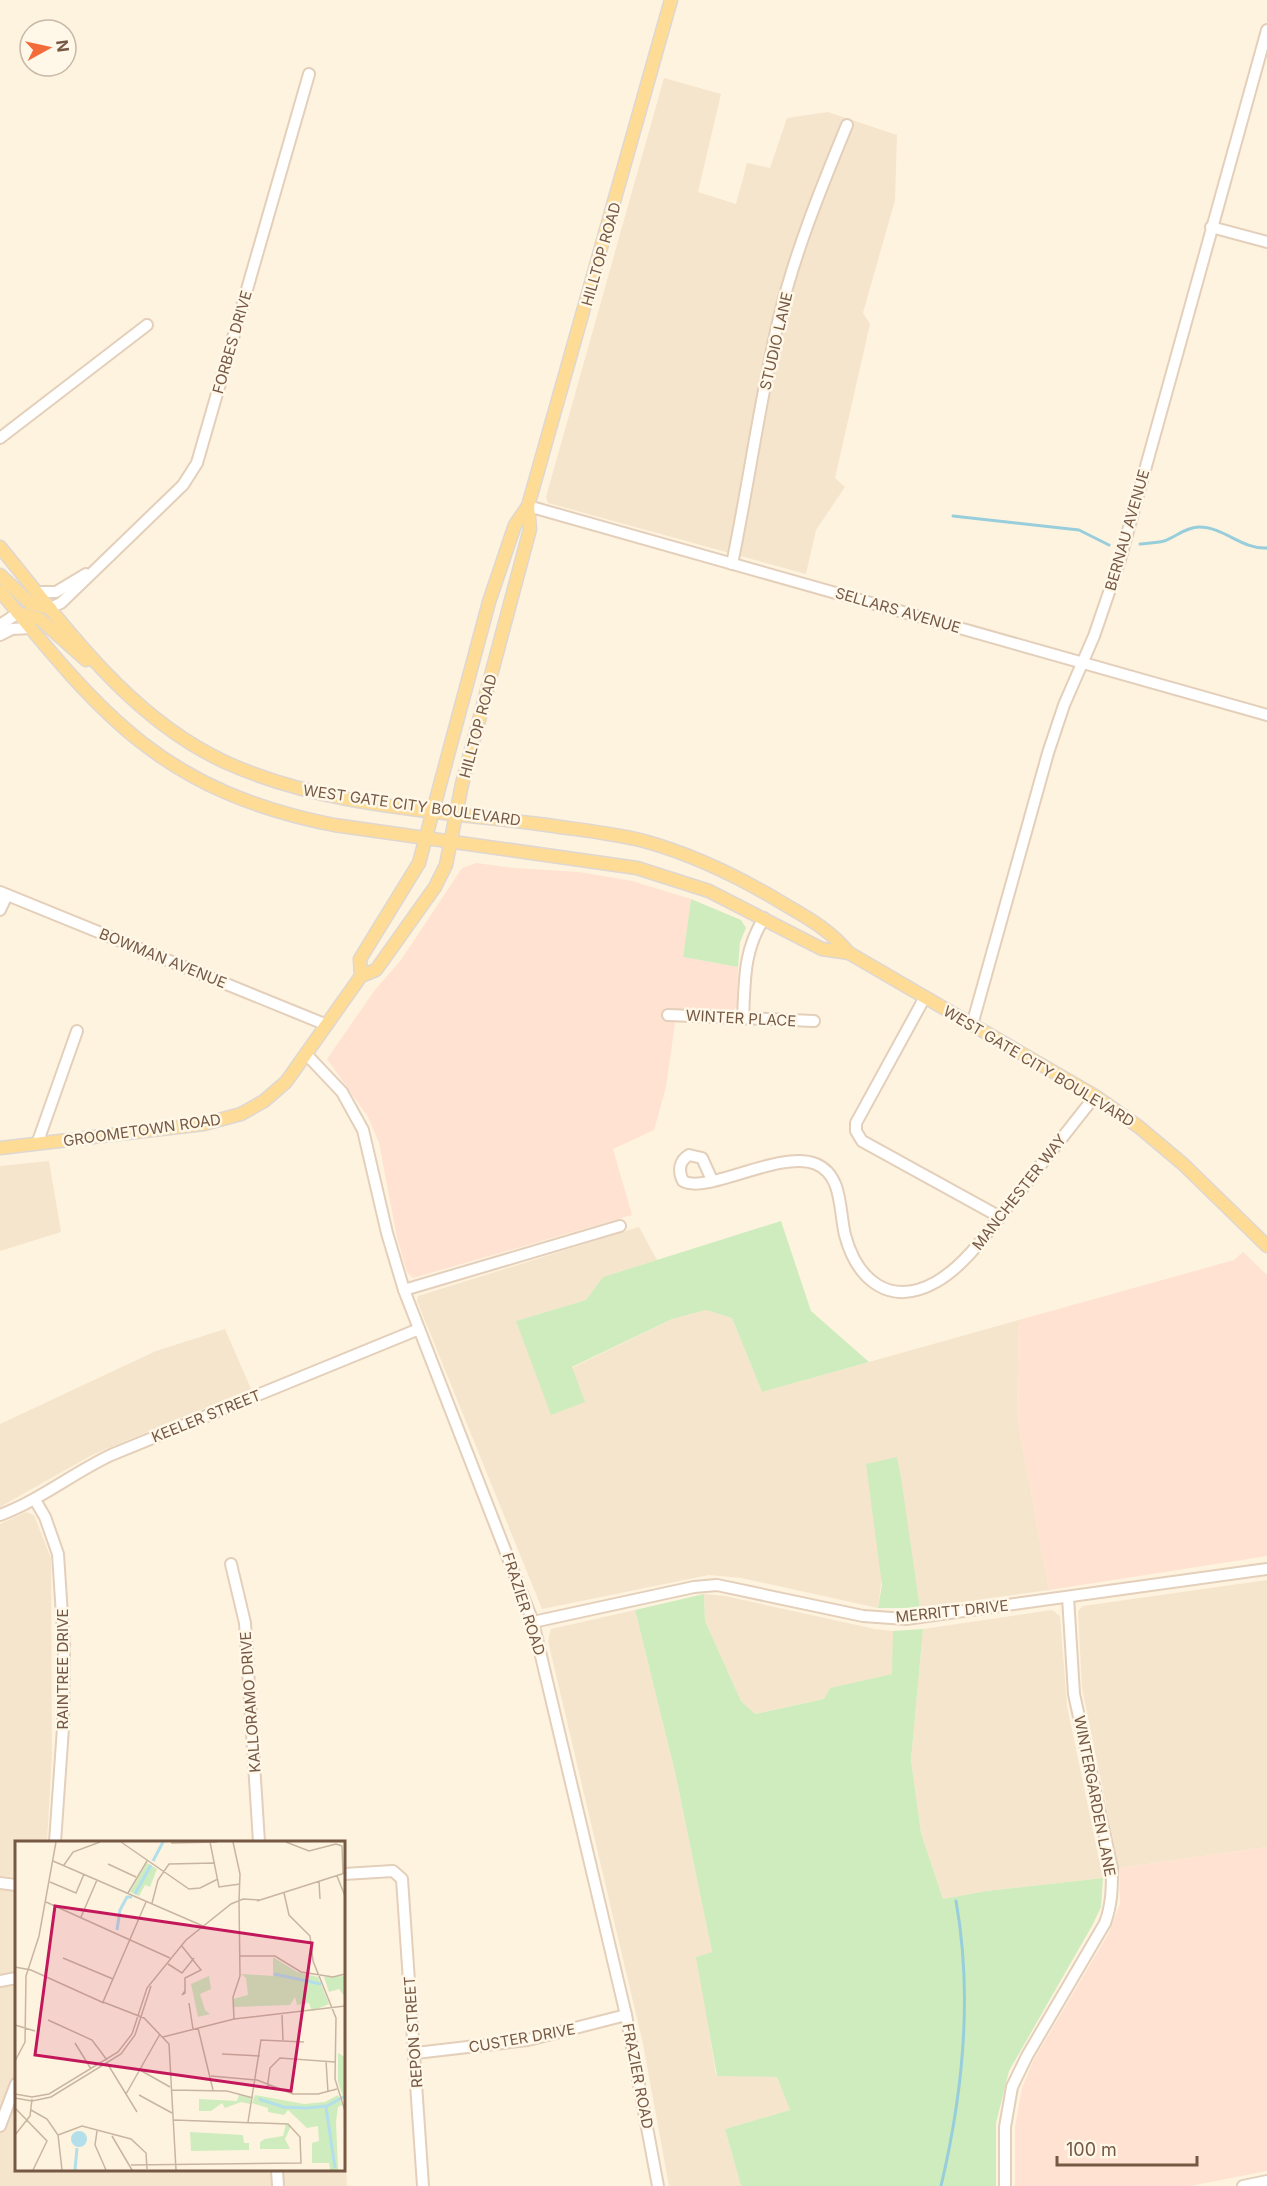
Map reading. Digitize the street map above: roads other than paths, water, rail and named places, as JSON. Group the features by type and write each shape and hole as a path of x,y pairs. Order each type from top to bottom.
{"main road":[{"name":"HILLTOP ROAD","path":"434,810 442,771 489,602 515,525 528,506 671,0"},
{"name":"HILLTOP ROAD","path":"451,841 456,813 530,529 528,506"},
{"name":"WEST GATE CITY BOULEVARD","path":"0,547 111,679 146,712 184,740 248,772 315,792 617,835 693,857 741,880 831,932 849,953 1095,1096 1140,1127 1183,1164 1267,1246"},
{"path":"0,575 31,604 50,608"},
{"name":"WEST GATE CITY BOULEVARD","path":"0,591 73,680 110,717 148,749 191,777 237,798 284,815 358,829 637,868 709,891 822,949 849,953"},
{"path":"18,613 40,619 64,643 111,679"},
{"name":"GROOMETOWN ROAD","path":"361,976 360,959 415,874 428,838 434,810"},
{"name":"GROOMETOWN ROAD","path":"0,1148 204,1124 229,1118 253,1108 275,1092 306,1054 361,976 376,970 435,887 446,865 451,841"}],"street":[{"name":"BERNAU AVENUE","path":"972,1025 1048,753 1082,661 1097,629 1120,560 1267,30"},
{"name":"FORBES DRIVE","path":"50,608 61,603 183,485 197,463 309,75"},
{"name":"STUDIO LANE","path":"732,564 765,378 780,315 821,186 847,125"},
{"path":"1211,227 1267,242"},
{"path":"0,438 147,325"},
{"name":"SELLARS AVENUE","path":"528,506 1267,715"},
{"name":"FORBES DRIVE","path":"37,592 56,592 92,571"},
{"path":"0,625 18,613"},
{"path":"0,635 12,629 30,628"},
{"path":"0,910 3,894"},
{"name":"BOWMAN AVENUE","path":"3,894 327,1025"},
{"path":"743,1019 747,953 751,939 764,918"},
{"path":"925,997 856,1123 856,1131 862,1141 1000,1217"},
{"name":"WINTER PLACE","path":"668,1014 814,1022"},
{"path":"37,1144 64,1062 77,1031"},
{"name":"FRAZIER ROAD","path":"306,1054 342,1092 363,1128 387,1233 404,1290 508,1550 533,1622 626,2015 658,2186"},
{"name":"MANCHESTER WAY","path":"712,1180 786,1161 801,1159 818,1164 830,1174 837,1187 845,1234 858,1267 873,1284 891,1292 904,1293 938,1281 969,1255 1095,1096"},
{"path":"404,1290 620,1226"},
{"name":"KEELER STREET","path":"0,1515 35,1500 83,1468 111,1455 419,1329"},
{"name":"RAINTREE DRIVE","path":"35,1500 45,1517 58,1554 64,1646 63,1728 55,1841"},
{"name":"KALLORAMO DRIVE","path":"231,1564 245,1623 259,1841"},
{"name":"MERRITT DRIVE","path":"533,1622 704,1586 739,1588 863,1616 894,1619 962,1612 1267,1569"},
{"name":"WINTERGARDEN LANE","path":"1005,2186 1005,2127 1012,2087 1105,1923 1112,1899 1112,1868 1074,1694 1068,1597"},
{"name":"REPON STREET","path":"345,1874 393,1871 402,1879 416,2053 423,2186"},
{"path":"0,1883 15,1885"},
{"path":"0,1981 15,1978"},
{"name":"CUSTER DRIVE","path":"416,2053 528,2040 626,2015"},
{"path":"0,2126 14,2096"},
{"path":"276,2171 278,2186"},
{"path":"1243,2186 1267,2181"}],"waterway":[{"path":"953,516 1079,530 1109,545"},
{"path":"1140,544 1164,541 1199,527 1217,531 1250,546 1267,548"},
{"path":"941,2186 960,2080 965,2008 961,1937 956,1901"}]}
